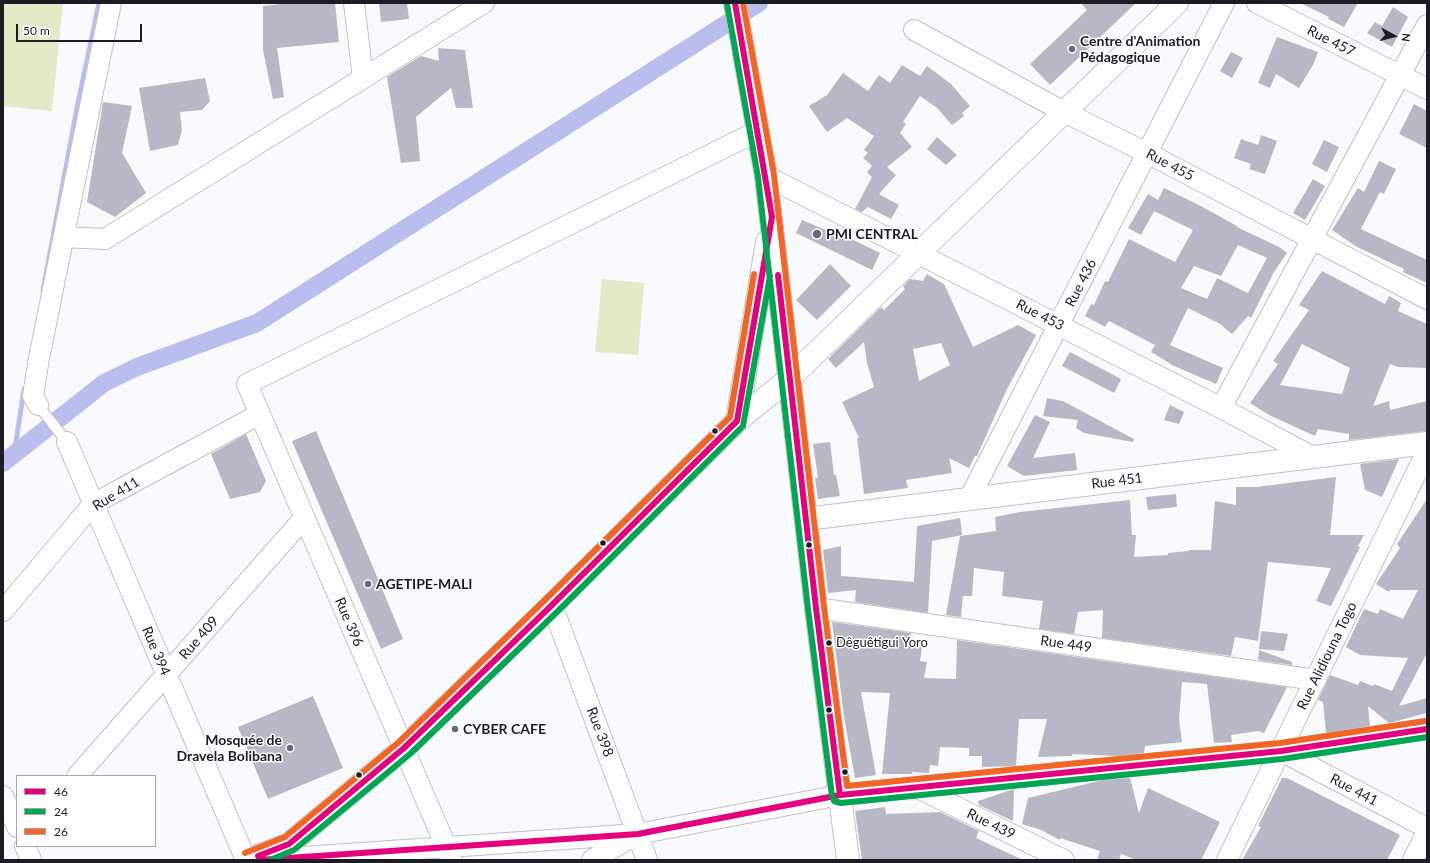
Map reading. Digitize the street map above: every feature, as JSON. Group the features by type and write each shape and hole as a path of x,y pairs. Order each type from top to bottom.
{"main road":[{"path":"735,3 772,217 816,608 848,860"},
{"path":"247,860 289,844 404,748 552,605 737,421 790,378 1177,3"},
{"path":"737,421 772,217"},
{"name":"Rue 451","path":"806,518 1427,442"}],"street":[{"path":"38,405 33,396 39,358 111,3"},
{"path":"354,3 363,78"},
{"path":"64,237 105,238 484,3"},
{"name":"Rue 436","path":"969,499 1224,3"},
{"name":"Rue 457","path":"1257,3 1427,89"},
{"path":"1221,408 1427,25"},
{"name":"Rue 455","path":"914,30 1064,112 1147,152 1311,240 1427,299"},
{"name":"Rue 396","path":"449,853 247,384 758,131"},
{"name":"Rue 453","path":"766,176 1221,408 1312,457"},
{"name":"Rue 411","path":"3,611 93,504 260,414"},
{"name":"Rue 394","path":"67,442 166,675 247,860"},
{"name":"Rue Alidiouna Togo","path":"1228,860 1427,451"},
{"name":"Rue 409","path":"78,775 304,518"},
{"name":"Rue 398","path":"552,605 647,860"},
{"name":"Rue 449","path":"816,608 1316,680"},
{"path":"259,860 449,853 638,834 840,796 1281,751 1427,729"},
{"name":"Rue 441","path":"1281,751 1427,828"},
{"name":"Rue 439","path":"918,788 1064,860"},
{"path":"3,796 16,825"},
{"path":"1413,860 1427,832"},
{"path":"592,860 638,834"},
{"path":"25,847 31,860"}],"lane":[{"path":"38,405 67,442"}],"green space":[{"path":"3,3 63,3 52,111 3,106"},
{"path":"602,279 644,283 638,355 595,352"}],"building":[{"path":"288,3 335,3 339,42 277,48 284,97 273,99 263,50 263,6"},
{"path":"379,3 407,3 409,19 381,22"},
{"path":"1081,3 1136,3 1050,85 1030,64 1087,10"},
{"path":"1300,3 1358,3 1344,27 1328,19 1329,17"},
{"path":"1393,7 1408,17 1392,47 1367,33 1375,22 1382,26"},
{"path":"1277,37 1318,52 1314,63 1299,88 1276,74 1270,88 1258,83"},
{"path":"438,48 465,50 473,108 456,108 451,88 416,117 420,161 401,163 387,77 421,56 439,61"},
{"path":"1231,52 1243,58 1232,78 1220,71"},
{"path":"902,65 920,76 927,66 951,84 970,106 962,113 964,116 952,125 937,108 920,96 903,122 906,124 900,133 912,147 887,167 896,175 879,194 899,205 891,219 868,207 862,212 855,209 872,177 867,172 872,166 863,158 868,153 864,150 874,136 847,118 827,132 809,106 827,95 843,73 868,91 879,75 890,83"},
{"path":"205,78 210,101 202,110 180,112 182,130 178,145 150,151 139,88"},
{"path":"103,102 132,106 122,153 146,193 115,217 87,202"},
{"path":"1414,104 1427,111 1427,148 1399,134"},
{"path":"1261,135 1277,141 1265,174 1249,169 1251,164 1234,158 1241,139 1258,145"},
{"path":"937,137 957,155 946,165 927,149"},
{"path":"1324,140 1339,147 1327,172 1312,164"},
{"path":"1379,161 1396,169 1384,194 1380,192 1361,229 1427,260 1427,283 1403,272 1404,269 1357,247 1332,230 1358,188 1364,192"},
{"path":"1313,179 1325,186 1305,220 1293,213"},
{"path":"1164,188 1197,204 1237,227 1279,247 1287,253 1274,272 1251,318 1248,316 1232,334 1220,324 1188,308 1170,345 1223,368 1216,384 1174,366 1151,352 1155,345 1109,321 1105,327 1085,316 1091,304 1094,305 1105,281 1108,282 1129,239 1175,262 1193,230 1154,211 1141,235 1128,228 1148,194 1158,200","holes":["1238,245 1267,258 1248,293 1217,278 1207,299 1181,288 1194,266 1221,276"]},
{"path":"802,220 840,236 841,234 880,253 872,270 796,233"},
{"path":"830,264 851,286 817,320 796,300"},
{"path":"1322,271 1385,304 1389,296 1401,303 1398,311 1427,324 1427,368 1398,367 1390,364 1373,406 1389,401 1390,410 1427,401 1426,431 1349,440 1349,434 1318,429 1315,436 1269,415 1250,403 1278,364 1273,361 1309,310 1299,305","holes":["1302,344 1350,368 1342,394 1280,385"]},
{"path":"927,274 944,284 973,347 1018,325 1036,335 1006,391 977,456 975,456 969,468 949,458 952,473 906,480 908,488 864,494 857,438 859,438 842,402 874,387 867,363 864,342 836,368 828,359 881,307 884,310 905,289 903,286 910,279 923,281","holes":["941,343 950,365 919,381 913,349"]},
{"path":"1070,352 1121,379 1114,393 1062,366"},
{"path":"1047,398 1063,401 1134,439 1133,442 1084,433 1076,428 1078,420 1043,416"},
{"path":"1170,405 1184,412 1179,424 1164,420"},
{"path":"1035,415 1050,422 1033,458 1075,453 1077,470 1024,476 1007,466"},
{"path":"316,431 403,639 381,649 292,441"},
{"path":"246,434 266,481 260,492 230,499 211,454"},
{"path":"830,442 834,475 836,475 840,496 818,499 815,478 818,478 813,444"},
{"path":"1399,459 1382,497 1365,490 1360,464"},
{"path":"1336,477 1330,535 1364,535 1358,546 1360,547 1331,606 1316,601 1331,568 1268,562 1258,641 1235,637 1231,656 1102,638 1103,610 1078,612 1074,634 1039,629 1043,601 1002,596 1004,572 974,568 972,596 963,596 961,617 946,615 960,536 996,531 995,517 1020,512 1130,500 1132,535 1136,535 1134,557 1168,555 1168,553 1189,550 1211,550 1215,501 1236,505 1236,487 1256,487"},
{"path":"1176,494 1177,507 1148,510 1146,497"},
{"path":"1427,499 1427,653 1399,706 1427,698 1427,713 1389,723 1368,706 1370,726 1326,733 1323,702 1318,700 1330,675 1358,685 1360,681 1373,686 1374,684 1392,691 1408,658 1360,655 1346,647 1364,609 1378,614 1380,609 1403,619 1418,590 1390,590 1389,592 1376,584 1400,548 1397,544"},
{"path":"960,518 962,535 932,541 928,613 855,602 856,590 828,593 823,550 841,546 841,576 914,582 917,526"},
{"path":"832,622 911,633 909,646 922,647 920,661 927,662 924,678 956,679 957,640 1287,687 1264,733 1258,731 1231,735 1232,742 1214,743 1207,684 1182,682 1179,719 1182,742 1145,746 1144,753 1120,756 1072,754 1072,756 1038,757 1047,719 1019,719 1016,766 982,767 982,756 969,756 969,748 940,747 938,766 930,765 929,773 912,772 912,774 882,774 890,693 861,692 876,775 855,778 844,717"},
{"path":"1261,631 1288,634 1284,651 1259,649"},
{"path":"1259,650 1292,662 1292,665 1258,660"},
{"name":"Mosquée de Dravela Bolibana","path":"313,696 343,768 268,799 238,727"},
{"path":"1130,778 1139,813 1148,788 1220,822 1201,860 1136,860 1121,854 1119,860 1097,860 1100,851 1060,838 1060,840 1041,830 1022,824 1028,798 1103,780"},
{"path":"1282,778 1287,778 1400,835 1387,860 1242,860 1261,827 1258,826"},
{"path":"1014,789 1013,821 979,805 978,801"},
{"path":"885,807 886,814 940,812 979,831 976,838 1023,860 862,860 855,811"}],"waterway":[{"path":"43,291 77,108 99,3"},
{"path":"3,463 104,383 137,367 257,323 759,3"},
{"path":"14,455 24,389"}],"transit line":[{"name":"46","path":"258,856 289,844 404,748 552,605 737,421 772,217 735,3"},
{"name":"26","path":"743,3 774,175 824,607 847,786 1280,743 1426,721"},
{"name":"24","path":"727,4 758,177 808,609 832,796 834,801 841,803 1282,759 1427,737"},
{"name":"26","path":"245,853 285,837 399,742 730,417 754,274"},
{"name":"46","path":"778,275 816,608 840,795"},
{"name":"24","path":"270,860 294,850 410,754 558,611 743,426 770,276"},
{"name":"46","path":"259,860 638,834 840,795 1281,751 1427,729"}],"place":[{"name":"Centre d'Animation Pédagogique","path":"1072,49"},
{"name":"PMI CENTRAL","path":"817,234"},
{"name":"AGETIPE-MALI","path":"368,584"},
{"name":"Dêguêtigui Yoro","path":"829,643"},
{"name":"CYBER CAFE","path":"455,729"},
{"name":"Mosquée de Dravela Bolibana","path":"290,748"}]}
